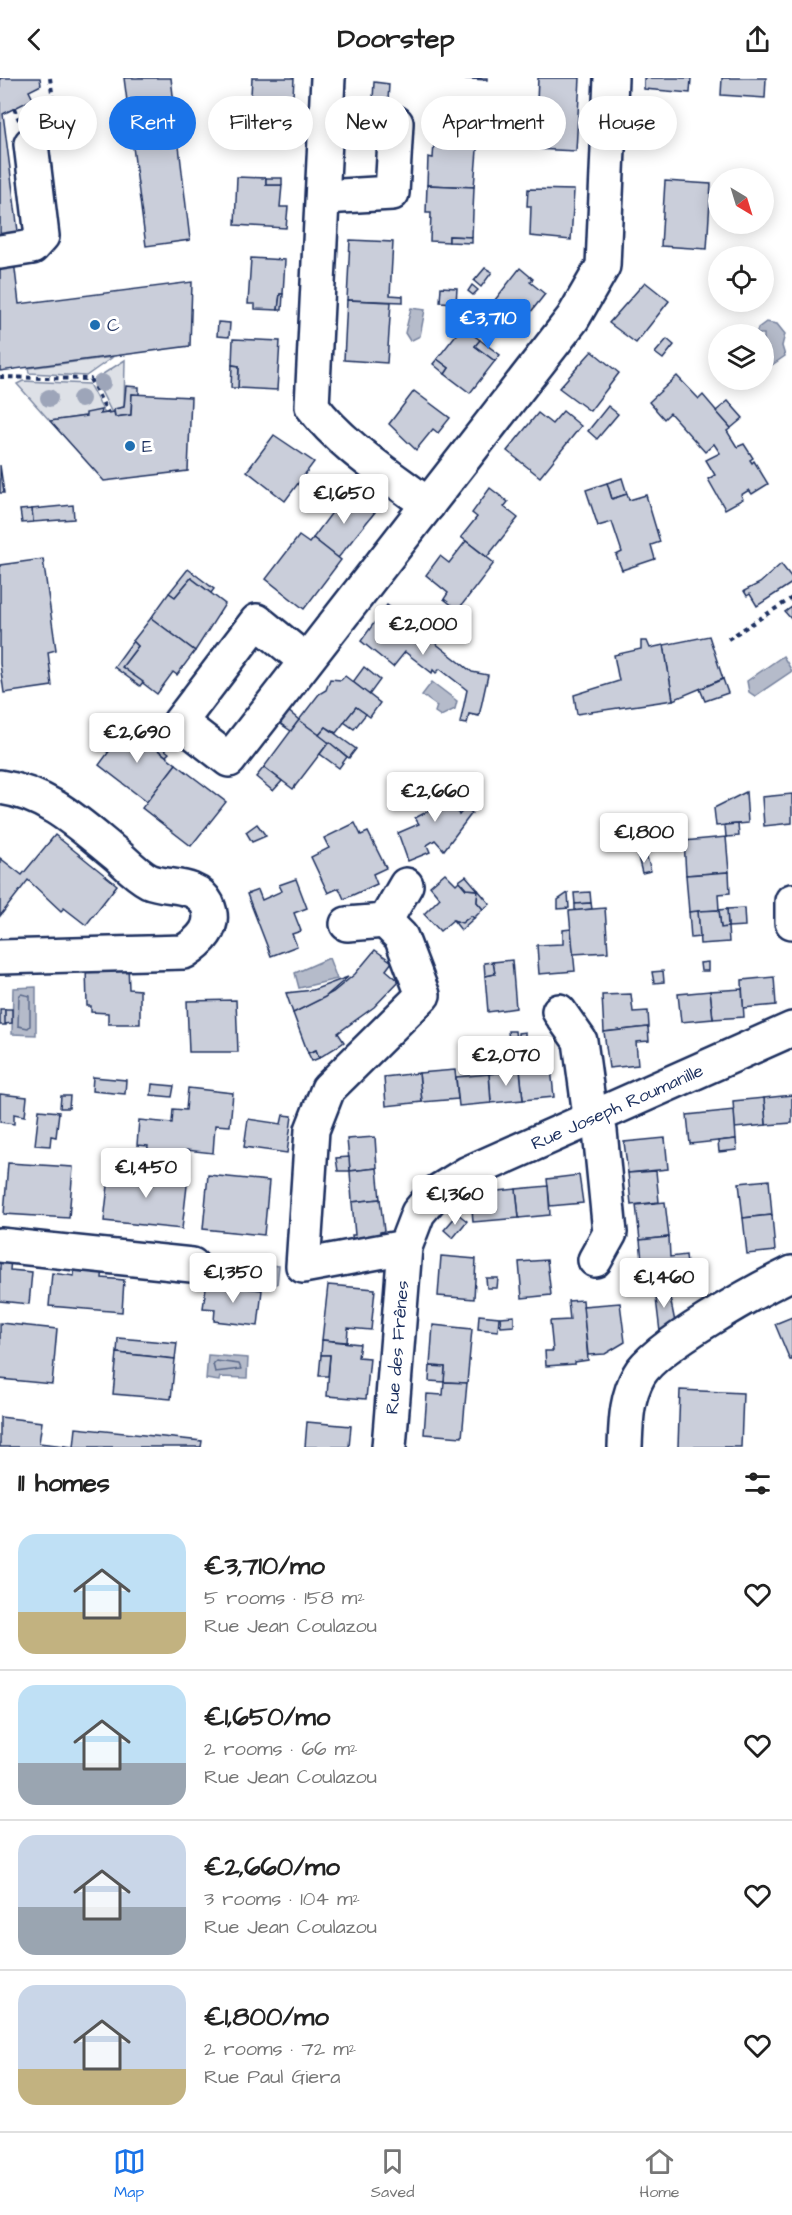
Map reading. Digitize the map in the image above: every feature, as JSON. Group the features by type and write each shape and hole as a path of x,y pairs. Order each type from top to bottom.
{"street":[{"path":"328,78 328,96"},
{"path":"306,661 573,318 603,266 611,78"},
{"path":"0,252 32,247 42,236 32,150"},
{"path":"326,150 312,406 324,423 339,436 428,505"},
{"path":"324,198 392,193 394,150"},
{"path":"0,786 36,796 61,809 150,881 193,890 207,903 211,920 205,935 184,952 0,957"},
{"path":"385,921 406,885"},
{"path":"792,901 792,922"},
{"path":"347,924 385,921 401,937 423,995 328,1089 312,1130 303,1266 405,1247"},
{"path":"559,1011 580,1041 589,1108 600,1131 610,1233 596,1260"},
{"name":"Rue Joseph Roumanille","path":"405,1247 418,1213 434,1194 453,1180 792,1029"},
{"path":"0,1245 192,1265"},
{"name":"Rue des Frênes","path":"388,1447 405,1247"},
{"path":"625,1447 630,1394 640,1372 684,1336 792,1273"}],"path":[{"path":"50,78 53,96"},
{"path":"0,377 90,379 108,413"},
{"path":"728,639 792,598"}],"shaded area":[{"path":"113,357 86,376 29,373 28,368"},
{"path":"125,360 124,407 114,409 112,413 95,379"},
{"path":"23,381 89,384 105,414 100,414 100,411 86,416 50,421 17,384"}],"water":[{"path":"411,308 425,310 420,336 410,341 405,333"},
{"path":"766,322 777,324 785,334 782,346 785,356 774,364 774,324 763,324"},
{"path":"783,656 792,671 755,696 749,692 747,681"},
{"path":"432,682 457,701 455,709 441,716 435,712 437,706 422,695"},
{"path":"329,958 337,979 299,988 295,973"},
{"path":"36,987 36,1035 12,1034 13,988"},
{"path":"251,1263 279,1266 277,1284 268,1283 269,1276 250,1274"},
{"path":"208,1355 248,1358 247,1378 220,1377 219,1381 206,1379"}],"building":[{"path":"0,78 40,78 41,85 29,91 32,96 18,96 18,106 3,114 19,239 0,242"},
{"path":"124,78 171,78 173,96 126,96"},
{"path":"252,78 294,78 293,96 251,96"},
{"path":"454,78 487,78 487,80"},
{"path":"538,78 580,78 576,151 556,150 566,150 566,96 537,96"},
{"path":"644,78 691,78 690,93 644,89"},
{"path":"722,78 766,78 765,98 721,95"},
{"path":"374,82 389,84 388,96 373,96"},
{"path":"133,150 179,150 190,240 146,246"},
{"path":"434,150 477,150 474,187 427,185 428,157 433,158"},
{"path":"237,177 266,178 266,185 282,185 280,207 288,207 286,228 235,225"},
{"path":"266,178 282,178 282,185 266,185"},
{"path":"665,181 708,184 707,249 661,246"},
{"path":"427,185 474,187 472,237 449,236 449,242 430,241 431,213 426,213"},
{"path":"528,189 574,190 571,240 530,236 531,206 527,206"},
{"path":"449,236 472,237 472,243 449,242"},
{"path":"350,240 393,242 390,295 403,296 403,302 347,300"},
{"path":"251,258 285,260 283,294 280,294 278,310 255,309 255,304 248,304"},
{"name":"C","path":"14,261 19,304 192,282 190,346 0,371 0,263"},
{"path":"485,268 492,272 481,287 474,281"},
{"path":"520,268 533,279 530,282 545,294 519,327 491,305"},
{"path":"645,282 669,301 636,343 609,323"},
{"path":"472,285 478,290 473,295 468,291"},
{"path":"441,287 457,288 456,303 440,302"},
{"path":"280,294 283,294 282,310 278,310"},
{"path":"347,300 391,302 387,363 344,360"},
{"path":"218,322 230,323 229,337 217,336"},
{"path":"462,327 480,340 475,346 495,361 470,393 445,374 449,368 437,359"},
{"path":"233,339 280,341 277,390 238,388 239,366 232,365"},
{"path":"667,339 674,345 663,359 655,353"},
{"path":"480,340 500,355 495,361 475,346"},
{"path":"592,351 619,373 590,411 559,388"},
{"path":"437,359 449,368 445,374 433,364"},
{"path":"232,365 239,366 238,388 231,388"},
{"path":"677,376 699,399 703,395 731,428 727,431 737,447 744,444 753,458 750,460 752,463 754,461 768,484 752,494 749,490 741,495 743,499 725,509 708,479 715,475 706,460 720,453 714,444 705,452 670,413 664,419 649,402"},
{"path":"126,386 139,387 139,395 132,394 131,415 115,417 114,409 124,407"},
{"path":"414,391 450,418 438,433 433,429 416,450 389,424"},
{"name":"E","path":"132,394 191,397 188,471 104,481 50,421 86,416 86,413 101,410 100,414 114,412 115,417 131,415"},
{"path":"728,401 743,418 731,428 716,411"},
{"path":"608,406 618,414 597,439 588,431"},
{"path":"563,411 581,426 540,477 507,451 538,413 552,424"},
{"path":"274,435 314,462 285,501 247,471"},
{"path":"0,465 4,493 0,493"},
{"path":"622,478 627,494 612,499 607,483"},
{"path":"607,483 612,499 627,494 629,500 646,495 660,542 651,545 655,559 622,570 616,555 622,552 612,522 598,526 586,490"},
{"path":"490,488 508,502 504,507 518,518 487,557 461,537 477,517 472,513"},
{"path":"348,491 375,512 338,558 313,538"},
{"path":"73,505 74,519 33,522 32,509"},
{"path":"32,509 33,522 22,523 20,510"},
{"path":"299,536 309,543 313,538 341,560 304,609 266,579"},
{"path":"466,541 494,563 458,610 444,599 448,593 426,575 440,556 449,563"},
{"path":"43,559 56,650 48,652 52,686 4,693 0,664 0,565"},
{"path":"781,564 792,578 792,583 757,606 750,594 747,596 744,591 760,583"},
{"path":"188,569 214,589 211,593 191,578 175,597 169,593"},
{"path":"191,578 225,604 195,651 151,618 169,593 175,597"},
{"path":"387,605 472,672 488,675 479,716 469,714 467,724 460,723 467,690 440,669 436,673 433,670 432,673 405,652 393,667 361,641"},
{"path":"792,607 792,620 785,612"},
{"path":"151,618 195,651 177,675 173,672 157,694 122,667 138,646 133,641"},
{"path":"709,636 723,679 673,700 664,645"},
{"path":"133,641 138,646 122,667 143,682 140,686 114,667"},
{"path":"641,641 647,641 650,648 664,645 673,700 577,714 574,695 619,681 614,655 641,649"},
{"path":"364,667 380,680 369,695 353,682"},
{"path":"345,676 380,703 370,717 356,707 336,733 326,727 319,735 299,720 319,694 326,690 330,679 341,680"},
{"path":"723,679 728,693 705,701 700,689"},
{"path":"356,707 366,714 354,729 344,722"},
{"path":"287,710 299,720 291,731 278,722"},
{"path":"124,719 169,753 166,756 127,727 109,753 102,748"},
{"path":"299,720 329,742 293,789 264,767"},
{"path":"127,727 176,764 147,802 99,765"},
{"path":"326,727 356,749 349,758 319,735"},
{"path":"329,742 347,757 339,768 320,754"},
{"path":"176,764 226,802 191,846 142,808"},
{"path":"264,767 282,781 273,791 256,777"},
{"path":"455,781 459,798 453,800 459,815 466,807 472,813 444,850 435,840 427,845 430,852 408,861 398,833 419,824 415,818 436,807 431,789"},
{"path":"746,792 748,823 716,826 714,808"},
{"path":"792,794 792,823 764,826 762,797"},
{"path":"355,823 361,835 368,832 386,868 373,874 377,884 344,899 339,888 328,893 311,857 329,848 324,838"},
{"path":"257,824 266,836 252,842 246,832"},
{"path":"738,824 739,836 726,837 725,825"},
{"path":"55,835 117,885 86,925 64,908 61,911 28,880 0,916 0,858 22,875"},
{"path":"726,837 729,872 686,875 684,841"},
{"path":"646,854 651,871 642,873 638,857"},
{"path":"729,872 730,893 718,894 719,910 689,912 686,875"},
{"path":"445,873 456,884 459,881 466,889 478,890 477,902 483,909 474,918 471,916 462,923 453,920 440,931 424,914 440,898 430,886"},
{"path":"466,876 478,890 466,889 459,881"},
{"path":"296,879 307,908 294,913 301,931 292,934 297,946 271,956 247,894 258,890 262,900 282,891 279,885"},
{"path":"478,890 490,904 483,909 477,902"},
{"path":"590,892 591,903 575,904 574,893"},
{"path":"568,893 569,908 558,909 558,900"},
{"path":"591,903 592,909 575,911 575,904"},
{"path":"605,908 608,952 573,954 569,911"},
{"path":"744,908 745,926 728,927 727,909"},
{"path":"727,909 728,927 721,928 719,910"},
{"path":"719,910 721,928 728,927 729,942 700,944 698,911"},
{"path":"698,911 700,937 691,938 689,912"},
{"path":"471,916 474,918 461,930 453,920 462,923"},
{"path":"571,929 575,971 539,974 537,945 563,944 563,930"},
{"path":"375,950 392,962 386,970 399,981 374,1007 338,1033 344,1042 319,1058 316,1050 308,1053 293,1013 333,992 355,974"},
{"path":"512,960 516,1008 488,1012 485,976 495,974 493,962"},
{"path":"493,962 495,974 485,976 484,963"},
{"path":"708,962 708,971 701,971 700,963"},
{"path":"128,965 129,989 140,990 140,1024 108,1024 108,1013 91,1012 91,1006 87,1006 86,967"},
{"path":"663,971 664,982 654,983 652,972"},
{"path":"348,977 325,997 293,1013 286,993 313,990"},
{"path":"774,977 776,1005 743,1008 742,980"},
{"path":"742,989 744,1017 713,1019 710,991"},
{"path":"710,991 713,1019 681,1022 678,994"},
{"path":"631,994 633,1012 648,1011 649,1027 604,1032 602,995"},
{"path":"236,1000 238,1052 189,1052 187,1001"},
{"path":"0,1009 5,1009 6,1025 0,1025"},
{"path":"5,1009 12,1009 12,1023 5,1024"},
{"path":"648,1027 649,1041 636,1042 638,1065 609,1068 604,1032"},
{"path":"508,1031 515,1031 516,1040 509,1042"},
{"path":"525,1032 525,1041 518,1042 518,1033"},
{"path":"316,1050 319,1058 312,1061 308,1053"},
{"path":"551,1068 554,1097 523,1100 520,1070"},
{"path":"455,1070 458,1099 422,1102 419,1073"},
{"path":"520,1070 523,1100 491,1103 489,1074"},
{"path":"419,1073 422,1102 386,1106 384,1077"},
{"path":"489,1074 491,1103 459,1106 456,1077"},
{"path":"93,1077 126,1080 125,1094 92,1091"},
{"path":"152,1084 174,1086 172,1097 151,1095"},
{"path":"188,1088 233,1093 230,1126 215,1125 213,1153 186,1150 181,1162 147,1159 148,1146 137,1145 139,1120 172,1123 173,1109 186,1110"},
{"path":"0,1094 27,1097 25,1116 14,1114 14,1124 0,1122"},
{"path":"792,1095 792,1123 766,1125 764,1098"},
{"path":"61,1096 70,1096 69,1108 60,1108"},
{"path":"764,1098 766,1125 735,1128 733,1101"},
{"path":"39,1110 59,1112 56,1137 51,1136 50,1146 35,1145"},
{"path":"734,1110 736,1139 690,1144 687,1115"},
{"path":"283,1115 292,1116 287,1153 244,1147 248,1119 281,1124"},
{"path":"375,1137 377,1168 350,1171 347,1139"},
{"path":"665,1138 668,1169 628,1173 624,1142"},
{"path":"736,1139 737,1150 719,1152 718,1141"},
{"path":"349,1157 350,1171 338,1171 336,1158"},
{"path":"8,1163 73,1167 69,1218 4,1214"},
{"path":"110,1168 188,1177 182,1229 104,1221"},
{"path":"377,1168 380,1199 352,1202 350,1171"},
{"path":"656,1171 659,1202 631,1205 628,1173"},
{"path":"208,1175 269,1181 264,1235 203,1229"},
{"path":"579,1175 583,1203 550,1206 547,1179"},
{"path":"769,1180 772,1215 743,1218 739,1183"},
{"path":"548,1186 550,1215 519,1218 516,1189"},
{"path":"516,1189 519,1218 473,1222 471,1194"},
{"path":"380,1199 384,1231 380,1232 381,1242 353,1251 352,1235 355,1235 352,1202"},
{"path":"665,1202 669,1237 640,1240 636,1205"},
{"path":"458,1214 467,1221 453,1238 444,1230"},
{"path":"772,1215 775,1251 747,1254 743,1218"},
{"path":"669,1237 670,1257 686,1255 688,1273 672,1274 673,1287 645,1291 640,1240"},
{"path":"441,1256 476,1259 474,1299 438,1296"},
{"path":"0,1257 11,1258 10,1270 32,1272 29,1304 0,1301"},
{"path":"547,1260 551,1295 522,1298 519,1262"},
{"path":"75,1264 103,1266 102,1278 124,1280 122,1312 49,1306 52,1273 74,1276"},
{"path":"486,1278 498,1278 497,1288 487,1288"},
{"path":"207,1281 219,1282 219,1285 262,1290 258,1326 214,1321 215,1309 203,1308"},
{"path":"328,1285 375,1289 371,1330 348,1328 347,1342 322,1340"},
{"path":"668,1288 675,1322 660,1332 655,1290"},
{"path":"583,1300 588,1360 575,1362 575,1364 546,1366 545,1351 553,1351 550,1321 570,1320 568,1301"},
{"path":"620,1303 625,1342 605,1354 588,1355 583,1306"},
{"path":"479,1315 499,1317 498,1331 478,1329"},
{"path":"514,1316 514,1326 501,1327 500,1317"},
{"path":"792,1317 792,1360 790,1360 775,1324"},
{"path":"0,1323 57,1329 52,1384 0,1379"},
{"path":"433,1325 472,1329 467,1383 444,1382 445,1367 430,1366"},
{"path":"118,1338 177,1343 175,1359 117,1353"},
{"path":"322,1340 360,1344 358,1357 370,1358 366,1399 327,1396 330,1355 321,1355"},
{"path":"117,1353 175,1359 171,1399 113,1394"},
{"path":"321,1355 330,1355 328,1376 319,1376"},
{"path":"430,1366 445,1367 444,1382 429,1381"},
{"path":"444,1382 467,1383 462,1437 424,1434 427,1394 443,1395"},
{"path":"680,1390 743,1393 741,1447 678,1447"},
{"path":"0,1417 42,1422 39,1443 74,1447 0,1447"},
{"path":"307,1422 351,1426 349,1447 305,1447"},
{"path":"76,1428 202,1441 201,1447 74,1447"}],"place":[{"name":"C","path":"95,325"},
{"name":"E","path":"130,446"}]}
